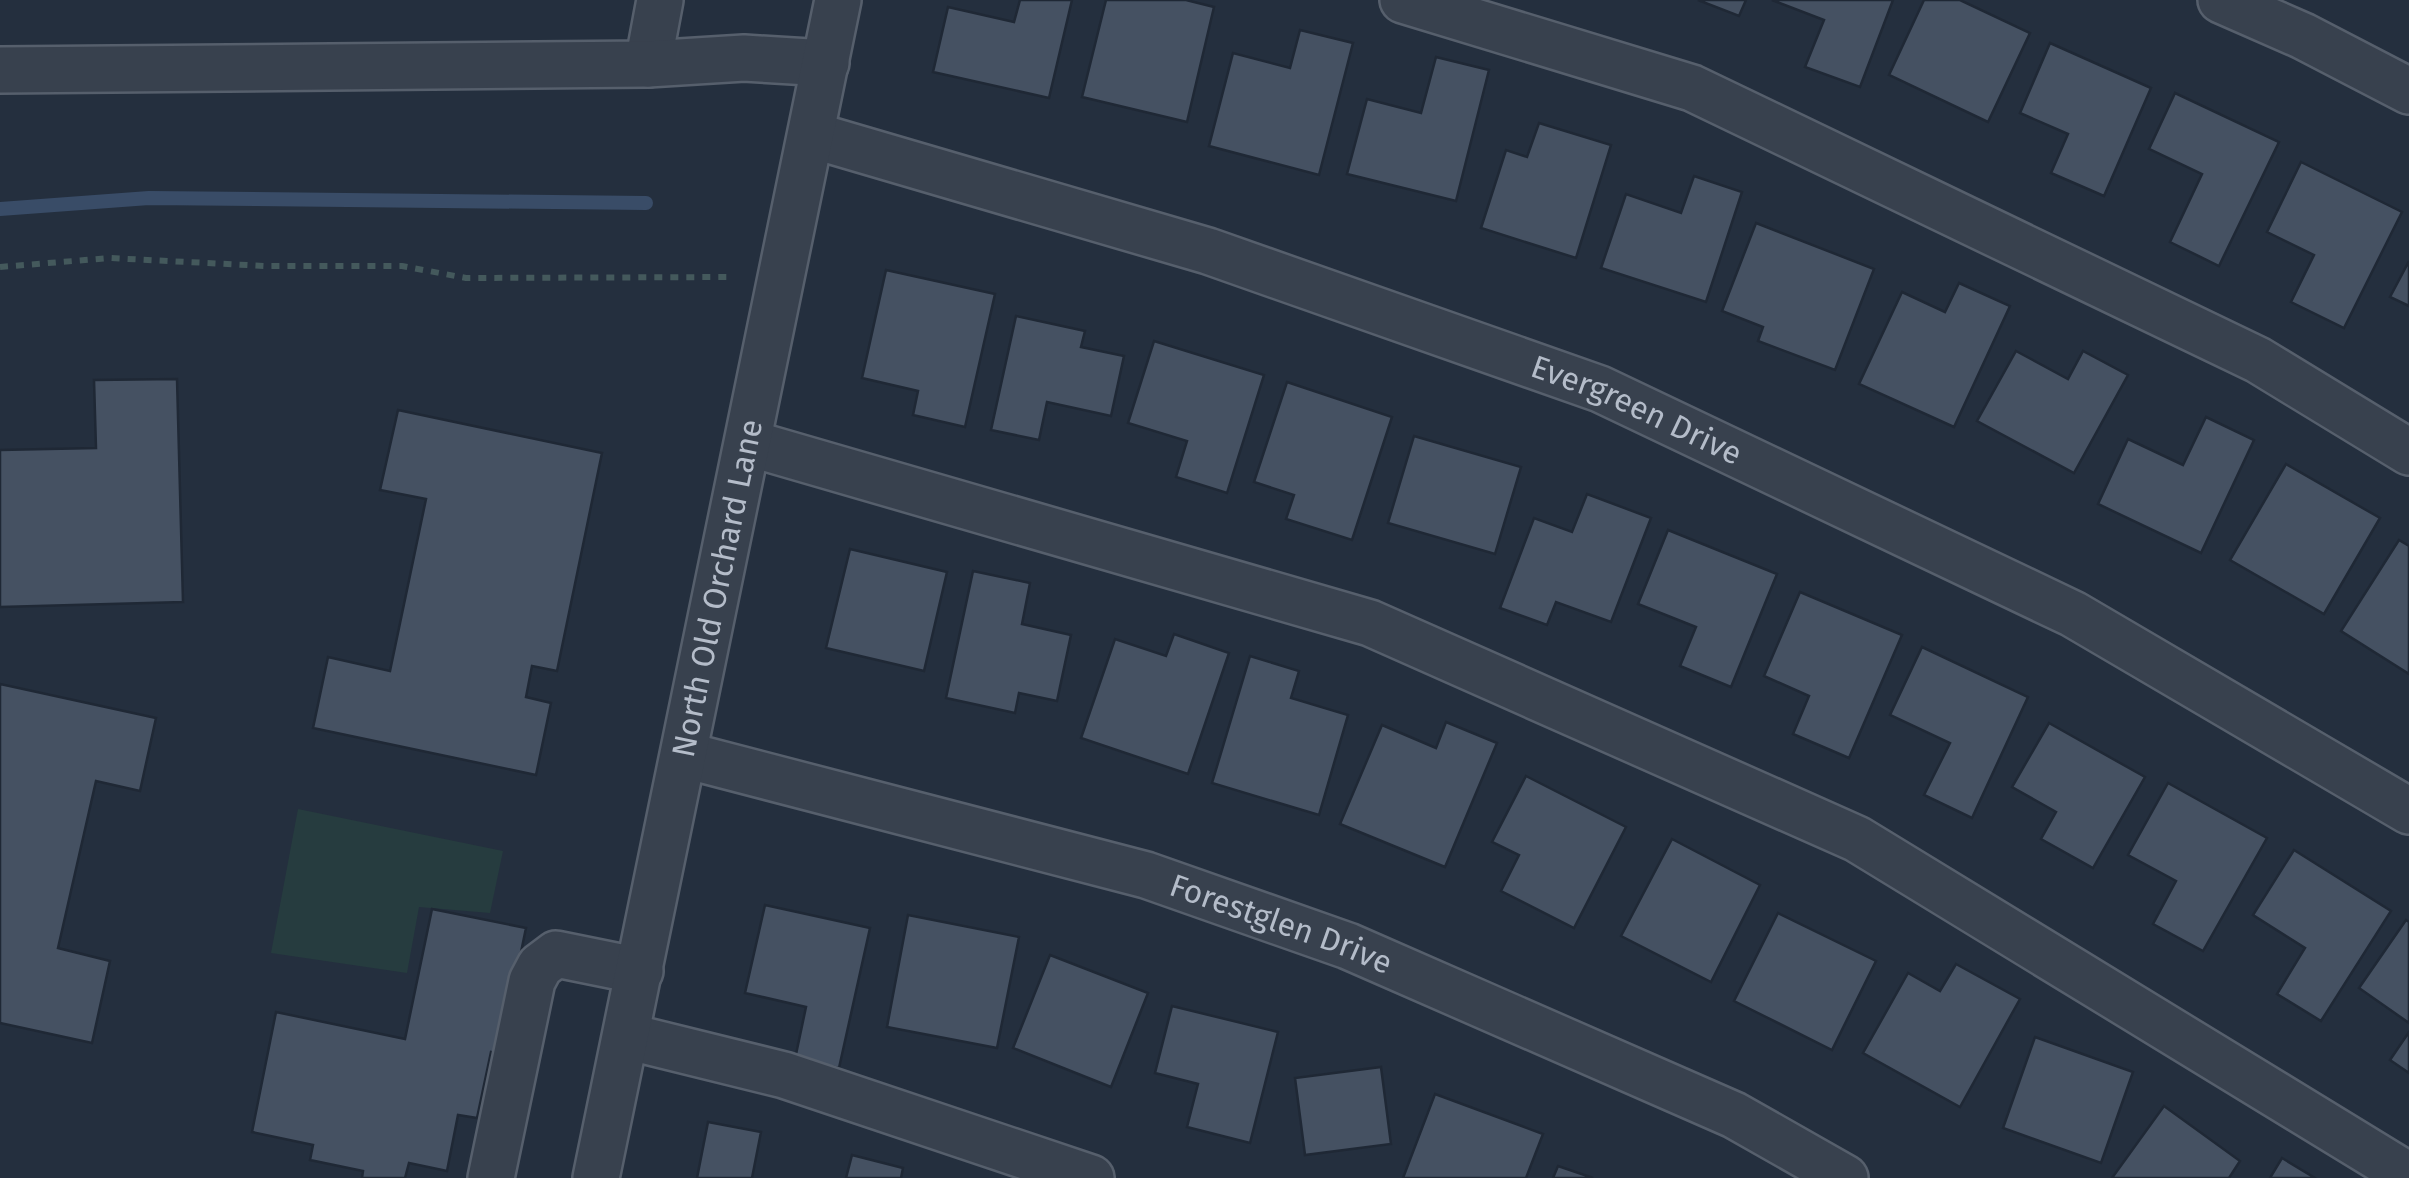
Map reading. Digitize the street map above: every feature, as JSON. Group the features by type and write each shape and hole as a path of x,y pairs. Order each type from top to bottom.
{"street":[{"path":"648,64 660,0"},
{"name":"North Old Orchard Lane","path":"596,1178 838,0"},
{"path":"1403,0 1692,88 2258,360 2409,452"},
{"path":"2220,0 2304,36 2409,91"},
{"path":"0,70 648,64 744,58 826,64"},
{"name":"Evergreen Drive","path":"812,135 1208,251 1600,389 2074,614 2409,811"},
{"path":"749,443 1370,623 1857,840 2409,1176"},
{"name":"Forestglen Drive","path":"685,756 1146,875 1348,946 1734,1115 1845,1178"},
{"path":"492,1178 532,980 540,966 556,954 640,971"},
{"path":"626,1036 784,1075 1091,1178"}],"path":[{"path":"0,267 110,258 265,266 402,266 466,278 729,277"}],"green space":[{"path":"298,809 503,851 490,913 419,907 407,973 271,953"}],"building":[{"path":"1020,0 1072,0 1049,98 933,72 948,7 1014,22"},
{"path":"1106,0 1186,0 1214,7 1187,122 1082,97"},
{"path":"1698,0 1746,0 1739,16"},
{"path":"1772,0 1893,0 1860,87 1805,67 1824,20"},
{"path":"1924,0 1960,0 2030,33 1988,122 1889,75"},
{"path":"1300,30 1353,43 1319,175 1209,146 1233,53 1290,68"},
{"path":"2050,43 2151,88 2104,196 2051,173 2068,134 2020,113"},
{"path":"1436,57 1489,70 1456,201 1347,174 1367,99 1421,113"},
{"path":"2175,93 2279,142 2219,266 2170,242 2202,174 2149,149"},
{"path":"1539,123 1611,145 1576,258 1481,228 1506,150 1527,157"},
{"path":"2301,162 2402,212 2344,328 2291,302 2314,255 2267,232"},
{"path":"1694,176 1742,192 1706,302 1601,268 1626,194 1681,213"},
{"path":"1756,223 1874,269 1835,370 1758,341 1763,327 1722,311"},
{"path":"2409,261 2409,306 2390,297"},
{"path":"886,270 995,294 965,427 913,415 918,391 862,378"},
{"path":"1959,283 2010,306 1954,427 1859,384 1902,292 1945,312"},
{"path":"1016,316 1085,331 1081,347 1124,356 1111,416 1047,402 1039,440 991,430"},
{"path":"1154,341 1264,375 1227,493 1176,477 1187,441 1128,423"},
{"path":"2016,351 2068,379 2083,351 2128,375 2074,473 1977,421"},
{"path":"177,379 183,602 0,607 0,450 96,448 94,380"},
{"path":"1287,382 1392,417 1352,540 1286,519 1294,495 1254,482"},
{"path":"398,410 602,453 557,671 532,666 526,697 551,703 536,775 313,728 328,657 390,671 426,499 380,490"},
{"path":"2206,417 2254,440 2201,553 2098,504 2128,439 2183,465"},
{"path":"1414,436 1521,467 1495,554 1388,523"},
{"path":"2286,464 2380,518 2324,614 2230,560"},
{"path":"1587,494 1651,518 1611,622 1556,602 1547,625 1500,608 1534,518 1572,532"},
{"path":"1668,530 1777,574 1731,687 1680,666 1696,627 1638,604"},
{"path":"2399,540 2409,546 2409,674 2341,631"},
{"path":"850,549 947,572 924,671 826,648"},
{"path":"973,571 1030,583 1022,624 1071,635 1057,701 1019,693 1015,713 946,698"},
{"path":"1800,592 1902,635 1849,758 1793,734 1809,696 1764,676"},
{"path":"1174,634 1229,653 1188,774 1081,738 1115,639 1166,656"},
{"path":"1922,647 2028,697 1972,818 1924,795 1950,743 1890,715"},
{"path":"1250,656 1299,671 1291,698 1348,715 1319,815 1212,783"},
{"path":"0,684 156,718 140,791 96,781 58,948 110,961 92,1043 0,1023"},
{"path":"1446,722 1497,743 1445,867 1340,824 1382,725 1436,748"},
{"path":"2049,723 2145,777 2093,868 2041,839 2056,812 2012,787"},
{"path":"1526,776 1626,827 1574,928 1501,891 1519,855 1492,842"},
{"path":"2168,783 2267,838 2203,951 2153,924 2176,881 2128,855"},
{"path":"1672,839 1760,885 1711,982 1621,936"},
{"path":"2294,850 2391,911 2321,1021 2277,994 2305,948 2253,915"},
{"path":"765,905 870,928 839,1068 795,1059 806,1007 745,993"},
{"path":"432,909 526,928 500,1054 491,1052 477,1118 458,1115 447,1171 409,1163 405,1178 362,1178 363,1171 310,1160 313,1145 252,1132 276,1012 405,1039"},
{"path":"1778,913 1876,961 1832,1050 1734,1001"},
{"path":"908,915 1019,937 997,1048 887,1027"},
{"path":"2406,920 2409,922 2409,1023 2359,988"},
{"path":"1050,955 1148,993 1111,1087 1013,1048"},
{"path":"1956,964 2020,999 1960,1107 1863,1053 1908,973 1940,991"},
{"path":"1172,1006 1278,1032 1250,1143 1187,1127 1198,1084 1155,1073"},
{"path":"2409,1032 2409,1073 2390,1060"},
{"path":"2035,1037 2133,1072 2101,1163 2003,1128"},
{"path":"1381,1067 1391,1144 1305,1155 1295,1078"},
{"path":"1435,1094 1543,1134 1526,1178 1403,1178"},
{"path":"2164,1106 2240,1161 2229,1178 2112,1178"},
{"path":"708,1122 761,1132 752,1178 697,1178"},
{"path":"852,1155 903,1168 901,1178 846,1178"},
{"path":"2282,1158 2315,1178 2270,1178"},
{"path":"1558,1166 1593,1178 1553,1178"}],"waterway":[{"path":"0,209 149,198 646,203"}]}
